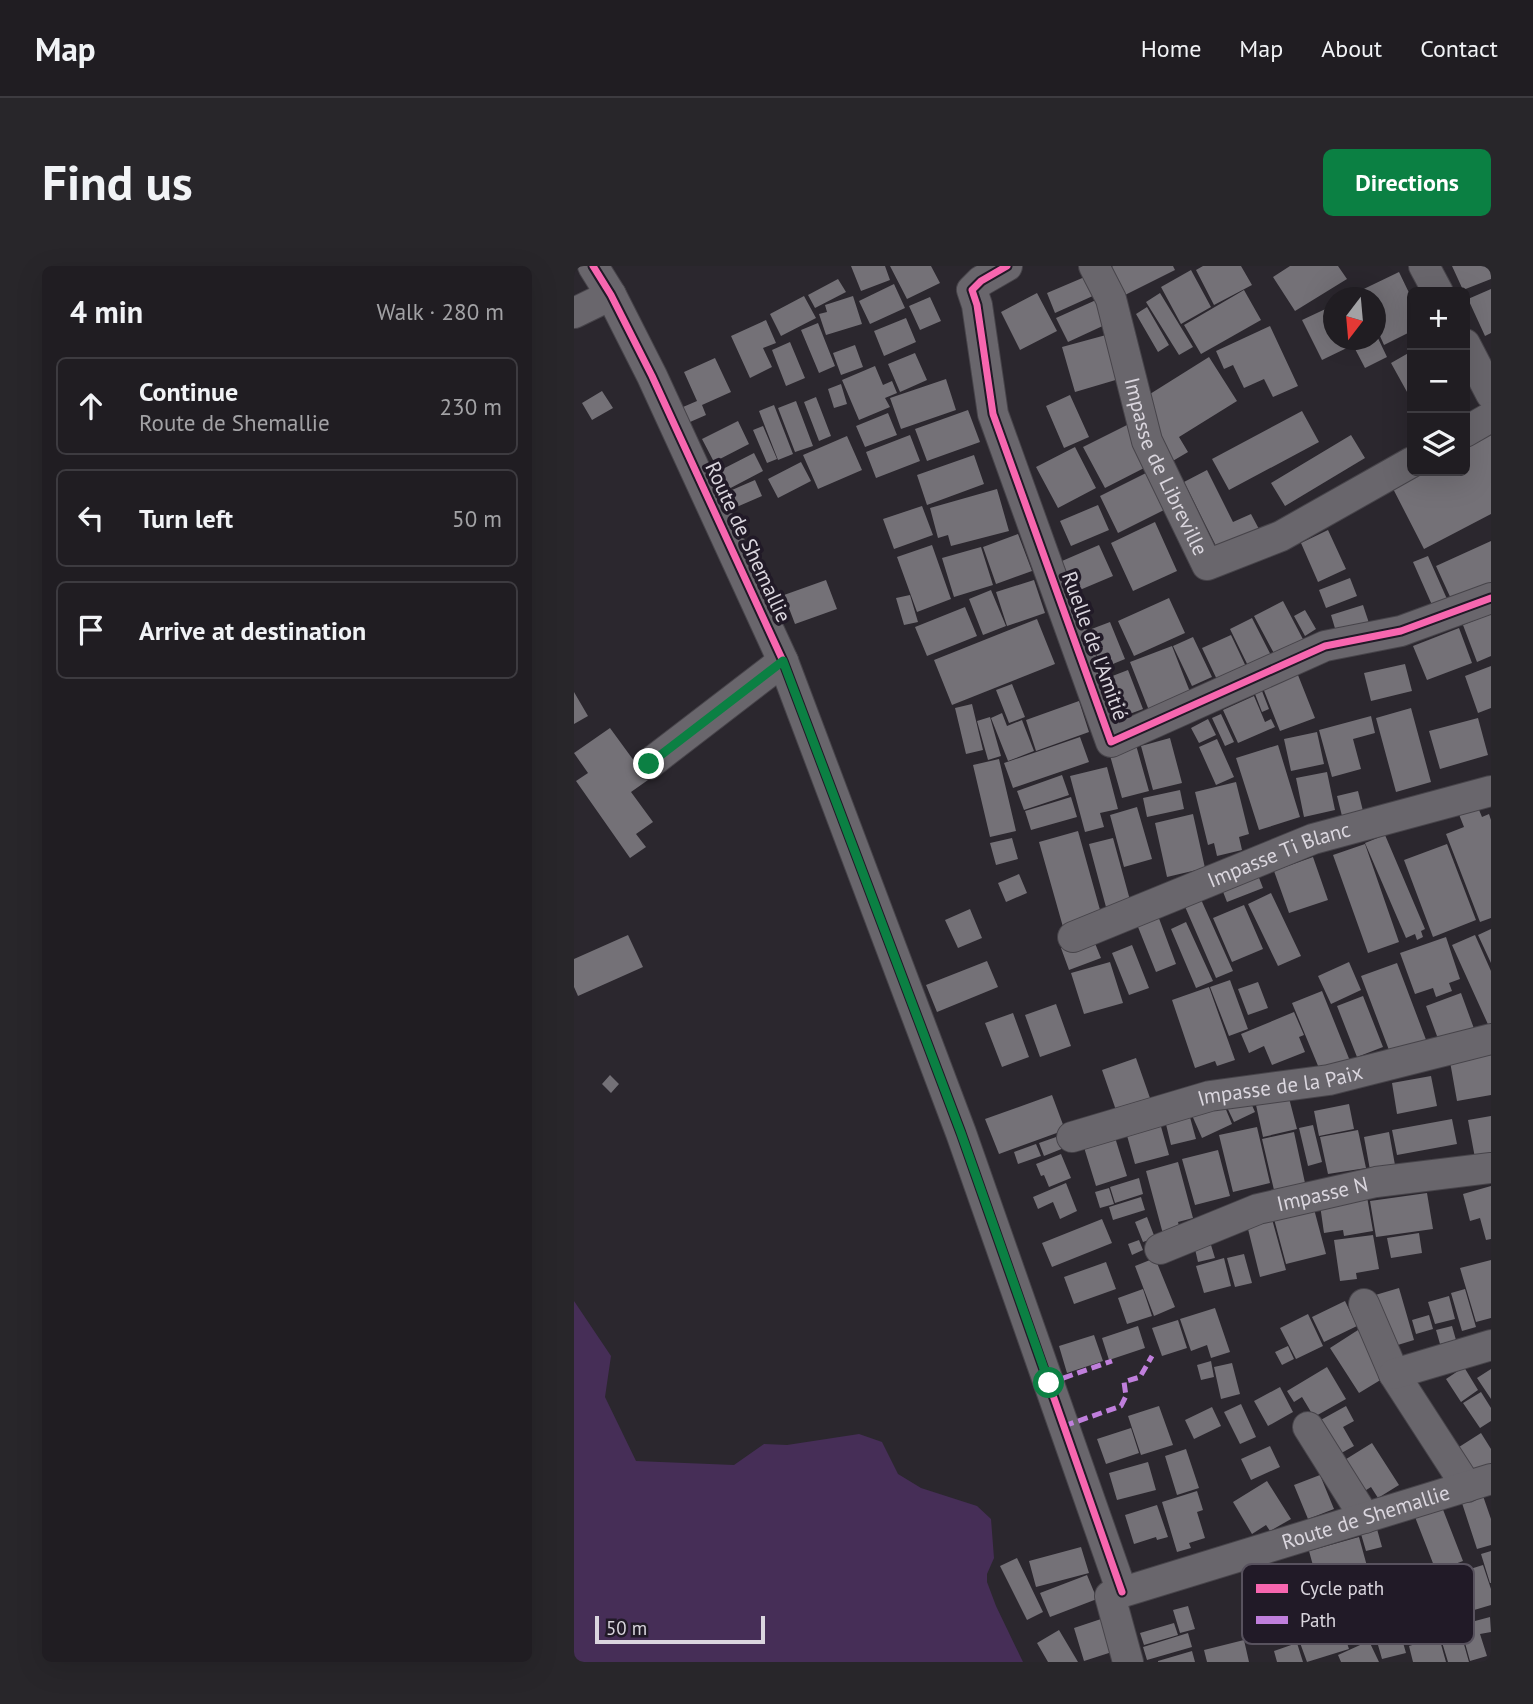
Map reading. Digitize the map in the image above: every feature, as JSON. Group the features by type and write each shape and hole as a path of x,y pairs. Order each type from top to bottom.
{"street":[{"name":"Route de Shemallie","path":"593,266 611,295 652,376 783,661 961,1133 1122,1592 1479,1483"},
{"name":"Ruelle de l'Amitié","path":"1007,266 972,290 977,305 993,414 1111,743 1325,646 1401,631 1491,598"},
{"name":"Impasse de Libreville","path":"1094,266 1111,299 1147,441 1207,565 1280,536 1407,465"},
{"path":"1424,266 1435,287"},
{"path":"574,313 611,295"},
{"path":"1468,350 1491,394"},
{"path":"1470,429 1491,417"},
{"path":"649,764 783,661"},
{"name":"Impasse Ti Blanc","path":"1073,937 1313,839 1491,791"},
{"name":"Impasse de la Paix","path":"1072,1137 1210,1096 1329,1080 1491,1039"},
{"name":"Impasse N","path":"1160,1250 1258,1209 1376,1182 1491,1168"},
{"path":"1364,1304 1394,1374 1479,1483"},
{"path":"1394,1374 1491,1345"},
{"path":"1308,1427 1365,1518"},
{"path":"1122,1592 1110,1596 1128,1662"}],"shaded area":[{"path":"574,1301 611,1356 605,1397 636,1461 734,1465 764,1444 787,1445 859,1434 882,1442 898,1474 921,1488 977,1506 991,1519 994,1558 987,1574 987,1582 1023,1662 574,1662"}],"building":[{"path":"851,266 885,266 890,280 861,291"},
{"path":"890,266 931,266 940,283 907,299"},
{"path":"1173,266 1175,270 1125,295 1111,267"},
{"path":"1203,266 1241,266 1252,285 1214,305 1196,270"},
{"path":"1290,266 1338,266 1347,279 1334,287 1323,287 1323,294 1295,311 1273,277"},
{"path":"1452,266 1491,266 1491,279 1470,287 1462,287"},
{"path":"1191,270 1211,307 1181,324 1161,287"},
{"path":"1399,272 1407,289 1407,334 1386,344 1386,287 1368,287"},
{"path":"1087,276 1095,295 1055,313 1047,293"},
{"path":"838,279 846,292 815,308 808,295"},
{"path":"894,284 905,308 870,324 859,301"},
{"path":"1491,289 1491,333 1485,336 1470,303 1470,298"},
{"path":"1244,290 1261,320 1201,354 1184,325"},
{"path":"1037,293 1057,331 1020,350 1001,312"},
{"path":"1160,293 1193,347 1179,355 1146,302"},
{"path":"804,296 816,318 781,336 770,314"},
{"path":"853,296 862,324 826,335 819,314 827,312 825,305"},
{"path":"930,297 941,321 920,330 909,306"},
{"path":"1096,300 1107,324 1068,342 1056,318"},
{"path":"1147,307 1169,345 1158,352 1136,314"},
{"path":"1323,310 1323,350 1343,350 1322,360 1302,320"},
{"path":"906,318 916,342 884,356 874,331"},
{"path":"766,320 776,343 763,348 772,367 750,378 731,336"},
{"path":"818,323 835,366 819,373 801,330"},
{"path":"1270,326 1298,386 1273,397 1264,379 1244,388 1233,365 1224,369 1216,351"},
{"path":"1106,335 1119,379 1075,392 1062,347"},
{"path":"790,342 805,378 786,386 772,350"},
{"path":"855,345 863,367 841,375 833,353"},
{"path":"1356,350 1384,350 1387,357 1365,368"},
{"path":"915,353 927,380 900,392 888,364"},
{"path":"1407,354 1407,392 1391,363"},
{"path":"1209,357 1237,401 1179,437 1188,452 1171,462 1142,399"},
{"path":"715,358 731,392 702,405 706,415 690,422 683,407 697,401 684,372"},
{"path":"875,366 883,385 892,381 897,393 885,398 890,407 859,420 842,380"},
{"path":"946,379 956,410 901,429 890,398"},
{"path":"841,384 847,404 834,408 828,389"},
{"path":"602,391 613,408 592,420 582,403"},
{"path":"1070,395 1089,437 1064,448 1046,406"},
{"path":"816,397 831,436 819,441 804,402"},
{"path":"796,401 813,446 795,452 778,408"},
{"path":"774,405 793,454 778,460 759,411"},
{"path":"968,410 980,442 927,461 915,429"},
{"path":"1302,411 1319,442 1229,490 1212,459"},
{"path":"888,413 897,435 865,447 856,426"},
{"path":"738,421 749,444 714,462 702,439"},
{"path":"1127,425 1148,466 1105,488 1083,447"},
{"path":"763,426 777,459 767,463 753,430"},
{"path":"1491,426 1491,514 1424,549 1387,477 1407,472 1407,476 1470,476 1470,435"},
{"path":"910,435 920,461 876,478 866,452"},
{"path":"1351,435 1365,458 1285,506 1271,483"},
{"path":"847,436 862,470 818,489 803,455"},
{"path":"1075,447 1096,488 1058,508 1036,467"},
{"path":"754,453 763,471 723,492 713,474"},
{"path":"974,455 984,484 927,505 917,475"},
{"path":"801,462 811,481 778,498 768,479"},
{"path":"1207,470 1233,522 1251,514 1260,531 1219,552 1184,482"},
{"path":"1146,473 1164,510 1118,533 1100,496"},
{"path":"755,480 762,496 732,509 725,493"},
{"path":"997,489 1009,531 951,546 948,535 938,538 930,508"},
{"path":"1098,505 1109,530 1071,546 1060,521"},
{"path":"922,506 933,535 894,549 883,519"},
{"path":"1155,522 1177,571 1133,591 1111,543"},
{"path":"1328,530 1346,569 1318,582 1301,543"},
{"path":"1018,534 1032,571 996,584 983,547"},
{"path":"1491,541 1491,583 1452,601 1436,566"},
{"path":"932,545 951,599 917,612 897,557"},
{"path":"1099,545 1113,576 1075,592 1062,561"},
{"path":"981,547 993,585 954,597 942,558"},
{"path":"1428,556 1447,599 1432,605 1413,562"},
{"path":"1350,578 1357,596 1326,608 1319,590"},
{"path":"826,580 837,609 795,624 784,595"},
{"path":"1034,580 1045,613 1007,626 996,592"},
{"path":"991,590 1006,626 983,635 969,599"},
{"path":"910,595 918,622 904,625 896,598"},
{"path":"1169,598 1185,633 1134,656 1118,621"},
{"path":"1283,601 1306,645 1277,659 1254,616"},
{"path":"1363,605 1370,626 1337,635 1331,615"},
{"path":"965,607 977,636 927,656 915,627"},
{"path":"1305,610 1316,629 1305,636 1294,616"},
{"path":"1491,614 1491,656 1477,662 1463,625"},
{"path":"1252,618 1275,663 1252,674 1230,629"},
{"path":"1037,619 1055,664 952,705 934,660"},
{"path":"1110,622 1125,659 1096,671 1081,633"},
{"path":"1459,628 1472,663 1427,680 1413,646"},
{"path":"1231,635 1249,673 1220,686 1202,648"},
{"path":"1193,637 1212,677 1192,686 1173,646"},
{"path":"1172,646 1192,697 1150,713 1130,662"},
{"path":"1405,664 1412,691 1371,701 1364,673"},
{"path":"1491,666 1491,708 1478,713 1465,676"},
{"path":"1128,670 1143,709 1116,719 1102,680"},
{"path":"1296,670 1315,718 1280,731 1261,683"},
{"path":"1012,684 1025,717 1009,723 996,690"},
{"path":"1262,691 1269,709 1262,712 1255,694"},
{"path":"574,692 588,716 574,724"},
{"path":"1254,696 1265,722 1271,719 1275,727 1238,743 1223,710"},
{"path":"1079,701 1089,732 1036,751 1026,720"},
{"path":"972,704 983,750 966,754 955,708"},
{"path":"1411,708 1431,782 1396,792 1376,718"},
{"path":"1002,713 1007,726 1022,720 1034,751 1008,761 991,718"},
{"path":"1221,714 1234,742 1225,746 1212,718"},
{"path":"1371,716 1375,733 1353,739 1361,769 1332,777 1319,730"},
{"path":"990,717 1001,756 988,760 977,721"},
{"path":"1478,718 1488,755 1440,769 1429,731"},
{"path":"1208,719 1216,735 1199,743 1191,728"},
{"path":"610,728 648,780 631,792 653,822 636,834 646,847 630,858 576,781 588,773 574,753"},
{"path":"1317,732 1324,764 1291,771 1284,739"},
{"path":"1080,737 1089,762 1013,788 1004,763"},
{"path":"1170,738 1182,783 1153,790 1141,746"},
{"path":"1217,739 1234,777 1216,785 1199,747"},
{"path":"1136,745 1149,791 1122,798 1109,752"},
{"path":"1278,745 1300,817 1259,830 1236,758"},
{"path":"999,759 1016,831 990,837 973,765"},
{"path":"1107,767 1118,809 1100,813 1104,827 1085,832 1070,776"},
{"path":"1327,772 1335,810 1304,817 1296,778"},
{"path":"1062,775 1069,795 1024,810 1017,791"},
{"path":"1236,782 1249,834 1239,837 1242,850 1217,856 1214,843 1208,845 1195,792"},
{"path":"1180,790 1184,809 1147,817 1143,798"},
{"path":"1358,791 1364,815 1343,820 1337,796"},
{"path":"1071,797 1077,817 1031,830 1025,811"},
{"path":"1477,805 1482,817 1489,814 1491,820 1491,918 1480,922 1446,834 1464,827 1458,812"},
{"path":"1137,807 1152,859 1124,867 1110,815"},
{"path":"1193,814 1205,868 1167,877 1155,823"},
{"path":"1078,831 1102,917 1063,927 1039,842"},
{"path":"1385,835 1425,929 1421,931 1423,937 1417,940 1415,934 1406,938 1365,843"},
{"path":"1012,838 1018,859 996,865 990,843"},
{"path":"1113,838 1130,900 1106,907 1089,844"},
{"path":"1365,844 1399,942 1368,953 1333,855"},
{"path":"1447,844 1476,920 1433,937 1404,860"},
{"path":"1313,857 1328,900 1289,913 1274,871"},
{"path":"1256,870 1263,888 1227,902 1220,884"},
{"path":"1019,874 1027,893 1006,902 998,883"},
{"path":"1271,893 1301,956 1278,966 1248,904"},
{"path":"1199,895 1233,971 1216,978 1183,902"},
{"path":"1244,905 1263,949 1232,962 1213,918"},
{"path":"970,909 982,938 958,948 945,920"},
{"path":"1157,913 1176,964 1156,972 1136,922"},
{"path":"1186,922 1213,981 1196,988 1171,929"},
{"path":"1491,929 1491,963 1478,935"},
{"path":"628,935 643,967 578,996 574,987 574,959"},
{"path":"1475,935 1491,971 1491,1031 1452,945"},
{"path":"1092,936 1101,958 1069,970 1061,948"},
{"path":"1446,937 1460,979 1449,983 1452,991 1436,997 1433,988 1415,994 1400,953"},
{"path":"1132,945 1149,988 1129,995 1112,953"},
{"path":"987,961 998,987 937,1012 926,985"},
{"path":"1110,962 1123,1003 1084,1014 1071,973"},
{"path":"1349,962 1361,990 1331,1004 1318,976"},
{"path":"1397,963 1428,1045 1392,1058 1361,976"},
{"path":"1230,980 1248,1029 1229,1036 1210,987"},
{"path":"1258,982 1268,1008 1248,1015 1238,989"},
{"path":"1209,987 1235,1060 1217,1066 1215,1061 1195,1068 1172,1000"},
{"path":"1322,991 1350,1061 1321,1073 1292,1003"},
{"path":"1461,993 1476,1034 1441,1047 1426,1006"},
{"path":"1363,996 1383,1047 1357,1057 1337,1006"},
{"path":"1056,1004 1071,1046 1040,1057 1025,1015"},
{"path":"1294,1012 1304,1035 1299,1037 1305,1052 1272,1065 1264,1046 1249,1053 1241,1034"},
{"path":"1013,1013 1029,1057 1002,1067 985,1023"},
{"path":"1491,1052 1491,1095 1457,1101 1449,1056"},
{"path":"1136,1058 1150,1098 1118,1116 1102,1070"},
{"path":"610,1075 619,1084 611,1093 602,1084"},
{"path":"1431,1076 1437,1106 1397,1114 1392,1083"},
{"path":"1247,1094 1255,1112 1234,1122 1225,1103"},
{"path":"1052,1095 1065,1130 999,1154 985,1119"},
{"path":"1289,1098 1297,1129 1263,1137 1256,1105"},
{"path":"1222,1100 1232,1124 1202,1138 1191,1113"},
{"path":"1349,1104 1354,1129 1319,1136 1314,1111"},
{"path":"1188,1110 1196,1139 1171,1145 1164,1116"},
{"path":"1491,1116 1491,1155 1475,1158 1468,1120"},
{"path":"1452,1119 1457,1144 1397,1155 1392,1130"},
{"path":"1160,1123 1169,1155 1135,1164 1126,1132"},
{"path":"1313,1125 1322,1162 1308,1166 1299,1128"},
{"path":"1257,1127 1270,1183 1233,1192 1219,1135"},
{"path":"1358,1130 1366,1168 1328,1174 1320,1137"},
{"path":"1113,1131 1127,1176 1096,1186 1082,1141"},
{"path":"1294,1132 1305,1183 1274,1190 1262,1139"},
{"path":"1389,1132 1395,1165 1370,1170 1364,1137"},
{"path":"1059,1136 1064,1148 1044,1156 1039,1143"},
{"path":"1036,1144 1041,1156 1018,1164 1014,1152"},
{"path":"1218,1150 1230,1196 1195,1205 1182,1159"},
{"path":"1061,1154 1071,1178 1049,1187 1036,1164"},
{"path":"1178,1162 1193,1218 1178,1222 1180,1230 1163,1234 1146,1171"},
{"path":"1139,1178 1143,1194 1115,1203 1110,1187"},
{"path":"1066,1183 1077,1211 1060,1219 1053,1202 1038,1209 1033,1197"},
{"path":"1491,1186 1491,1239 1486,1240 1480,1218 1470,1221 1463,1194"},
{"path":"1109,1188 1114,1204 1100,1208 1095,1192"},
{"path":"1366,1191 1373,1231 1344,1236 1343,1230 1324,1233 1319,1198"},
{"path":"1427,1193 1433,1229 1376,1237 1370,1201"},
{"path":"1141,1197 1145,1210 1113,1220 1109,1207"},
{"path":"1314,1209 1326,1254 1286,1264 1274,1219"},
{"path":"1147,1217 1155,1238 1143,1242 1135,1222"},
{"path":"1102,1219 1112,1243 1052,1267 1042,1243"},
{"path":"1272,1219 1286,1270 1260,1277 1247,1225"},
{"path":"1419,1233 1422,1253 1391,1258 1387,1238"},
{"path":"1373,1235 1379,1269 1356,1273 1357,1279 1340,1281 1334,1240"},
{"path":"1139,1240 1143,1250 1132,1255 1128,1244"},
{"path":"1211,1245 1215,1258 1198,1262 1195,1249"},
{"path":"1244,1254 1252,1283 1235,1287 1227,1258"},
{"path":"1155,1258 1175,1307 1154,1316 1135,1266"},
{"path":"1224,1258 1231,1286 1204,1293 1196,1266"},
{"path":"1491,1260 1491,1318 1476,1322 1460,1268"},
{"path":"1106,1262 1116,1289 1074,1304 1064,1277"},
{"path":"1399,1288 1414,1340 1388,1348 1372,1296"},
{"path":"1143,1289 1152,1316 1127,1324 1118,1298"},
{"path":"1465,1289 1476,1327 1462,1331 1451,1293"},
{"path":"1449,1296 1455,1319 1435,1324 1428,1302"},
{"path":"1345,1301 1357,1326 1324,1342 1312,1317"},
{"path":"1215,1308 1230,1352 1211,1358 1207,1345 1191,1351 1180,1319"},
{"path":"1308,1314 1323,1346 1296,1359 1280,1328"},
{"path":"1429,1315 1433,1329 1416,1334 1412,1320"},
{"path":"1178,1320 1187,1348 1162,1356 1152,1328"},
{"path":"1138,1326 1145,1348 1109,1360 1102,1338"},
{"path":"1452,1326 1456,1340 1440,1344 1436,1330"},
{"path":"1358,1330 1387,1376 1359,1393 1330,1348"},
{"path":"1094,1335 1103,1361 1067,1373 1059,1346"},
{"path":"1288,1346 1294,1359 1282,1365 1275,1352"},
{"path":"1211,1361 1214,1377 1201,1380 1197,1365"},
{"path":"1232,1363 1240,1394 1221,1399 1214,1367"},
{"path":"1327,1367 1346,1399 1314,1417 1302,1397 1294,1402 1287,1391"},
{"path":"1464,1367 1478,1390 1461,1402 1446,1379"},
{"path":"1491,1369 1491,1399 1477,1378"},
{"path":"1280,1387 1293,1412 1268,1426 1254,1401"},
{"path":"1481,1392 1491,1408 1491,1421 1480,1428 1463,1403"},
{"path":"1241,1404 1256,1437 1240,1444 1224,1412"},
{"path":"1159,1406 1173,1445 1141,1455 1128,1416"},
{"path":"1346,1406 1354,1421 1343,1427 1354,1446 1336,1456 1317,1422"},
{"path":"1212,1407 1221,1426 1194,1439 1185,1420"},
{"path":"1131,1428 1139,1453 1106,1464 1097,1439"},
{"path":"1481,1433 1491,1449 1491,1464 1475,1473 1459,1447"},
{"path":"1372,1443 1399,1485 1378,1498 1371,1487 1363,1492 1343,1461"},
{"path":"1270,1446 1280,1467 1251,1480 1241,1459"},
{"path":"1186,1449 1199,1488 1177,1495 1165,1456"},
{"path":"1148,1462 1156,1490 1117,1500 1109,1473"},
{"path":"1320,1475 1334,1509 1308,1519 1294,1485"},
{"path":"1267,1481 1291,1519 1270,1531 1266,1525 1252,1534 1233,1502"},
{"path":"1197,1491 1203,1510 1197,1512 1205,1538 1189,1543 1191,1548 1177,1552 1162,1502"},
{"path":"1482,1493 1491,1519 1491,1545 1477,1549 1461,1500"},
{"path":"1157,1505 1168,1537 1157,1540 1156,1537 1134,1544 1125,1515"},
{"path":"1442,1507 1463,1561 1455,1564 1433,1564 1415,1517"},
{"path":"1377,1529 1382,1547 1366,1551 1361,1534"},
{"path":"1359,1537 1366,1564 1313,1564 1309,1551"},
{"path":"1081,1547 1089,1573 1036,1587 1029,1561"},
{"path":"1491,1551 1491,1583 1490,1583 1481,1554"},
{"path":"1017,1558 1043,1612 1027,1620 1000,1566"},
{"path":"1483,1565 1491,1589 1491,1605 1474,1610 1474,1568"},
{"path":"1087,1575 1097,1599 1050,1617 1040,1593"},
{"path":"1188,1606 1195,1629 1180,1633 1173,1610"},
{"path":"1490,1617 1491,1632 1480,1634 1487,1656 1470,1661 1465,1644 1474,1644 1474,1621"},
{"path":"1101,1619 1112,1652 1084,1661 1074,1628"},
{"path":"1174,1623 1178,1635 1144,1645 1140,1633"},
{"path":"1059,1630 1078,1662 1048,1662 1037,1643"},
{"path":"1188,1633 1192,1647 1147,1660 1143,1647"},
{"path":"1242,1640 1249,1662 1207,1662 1204,1650"},
{"path":"1297,1644 1303,1662 1277,1662 1274,1651"},
{"path":"1300,1644 1347,1644 1349,1649 1307,1662"},
{"path":"1362,1644 1370,1644 1379,1662 1341,1662 1338,1655"},
{"path":"1403,1644 1406,1653 1382,1659 1378,1645"},
{"path":"1441,1644 1446,1662 1413,1662 1409,1646"},
{"path":"1443,1644 1464,1644 1469,1662 1448,1662"},
{"path":"1192,1651 1195,1662 1158,1662 1158,1661"}],"marked path":[{"path":"1064,1426 1121,1406 1126,1396 1124,1382 1140,1377 1152,1356"},
{"path":"1049,1383 1112,1361"}],"cycle path":[{"path":"593,266 611,295 652,376 783,661 961,1133 1122,1592"},
{"path":"1007,266 981,281 972,290 977,305 993,414 1111,742 1325,646 1401,631 1491,598"}],"route":[{"path":"649,764 783,661 961,1133 1049,1383"}]}
